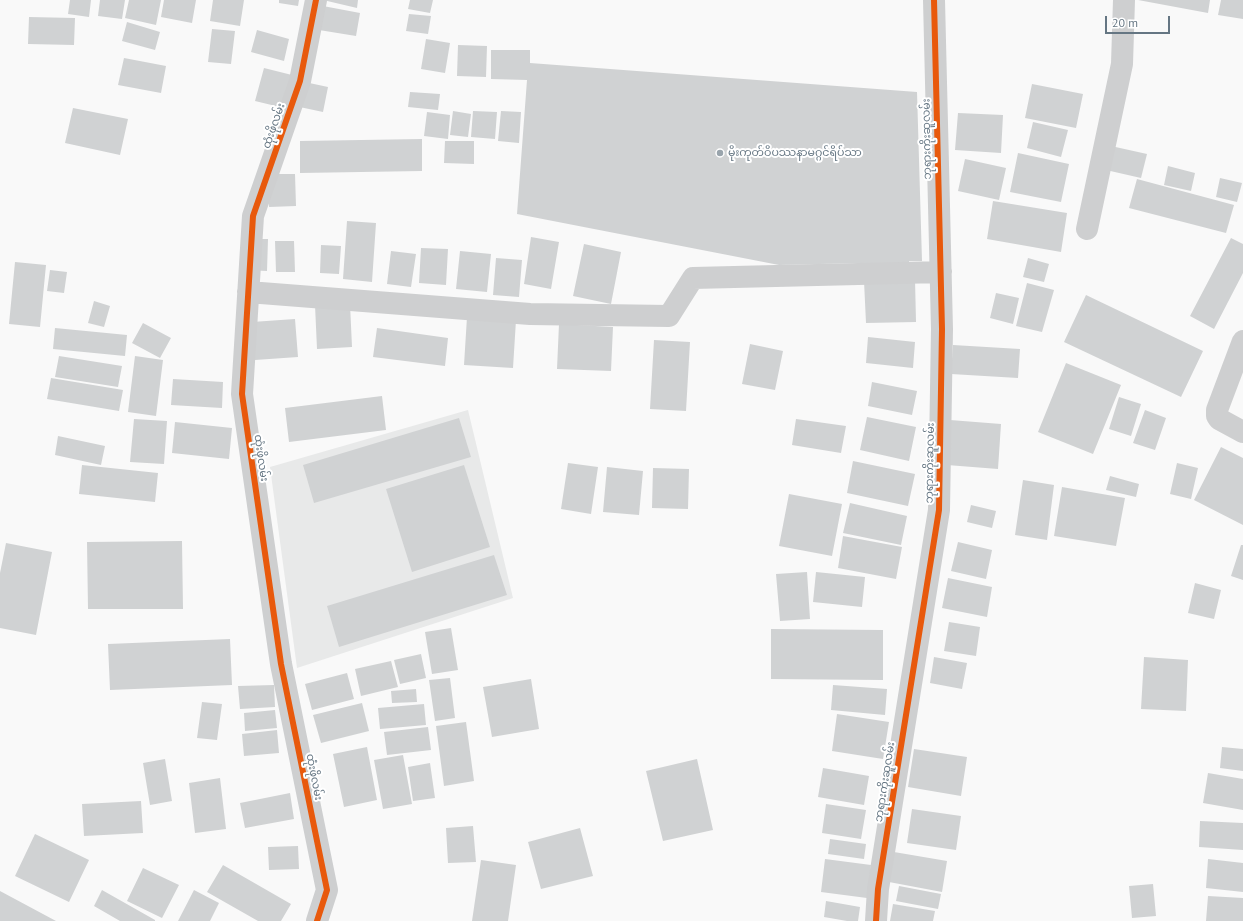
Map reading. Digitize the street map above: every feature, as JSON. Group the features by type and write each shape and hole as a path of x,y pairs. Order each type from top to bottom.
{"street":[{"name":"ထုံးဖိုလမ်း","path":"316,0 300,81 253,216 242,394 281,664 327,890 317,921"},
{"name":"ဘုရားကိုးဆူလမ်း","path":"876,921 878,889 939,510 942,329 934,0"},
{"path":"1087,229 1122,64 1124,0"},
{"path":"248,292 530,314 669,316 693,278 941,272"},
{"path":"1243,341 1217,410 1217,416 1243,432"}],"shaded area":[{"path":"468,410 513,598 297,668 270,467"}],"building":[{"path":"70,0 91,0 89,17 68,14"},
{"path":"100,0 125,0 122,19 98,16"},
{"path":"129,0 161,0 156,25 125,18"},
{"path":"164,0 196,0 192,23 161,17"},
{"path":"213,0 244,0 240,26 210,21"},
{"path":"279,0 299,0 298,6 279,3"},
{"path":"323,0 358,0 357,8"},
{"path":"410,0 433,0 430,13 408,9"},
{"path":"1138,0 1210,0 1208,13"},
{"path":"1221,0 1243,0 1243,19 1218,15"},
{"path":"323,6 360,13 356,36 319,30"},
{"path":"409,14 431,16 428,34 406,31"},
{"path":"29,17 75,18 74,45 28,44"},
{"path":"127,22 160,32 155,50 122,41"},
{"path":"212,29 235,31 231,64 208,62"},
{"path":"257,30 289,39 284,61 251,52"},
{"path":"426,39 450,43 445,73 421,69"},
{"path":"458,45 487,46 486,77 457,76"},
{"name":"မိုးကုတ်ဝိပဿနာမဂ္ဂင်ရိပ်သာ","path":"491,50 530,50 530,63 917,92 922,261 909,261 909,266 862,266 862,263 779,265 517,214 527,80 491,79"},
{"path":"124,58 166,66 161,93 118,85"},
{"path":"264,68 292,75 284,108 255,101"},
{"path":"300,81 328,87 323,112 295,106"},
{"path":"1032,84 1083,94 1076,128 1025,118"},
{"path":"410,92 440,94 438,110 408,107"},
{"path":"73,108 128,119 120,155 65,143"},
{"path":"453,111 471,114 468,137 450,135"},
{"path":"473,111 497,112 495,139 471,137"},
{"path":"501,111 521,112 519,143 498,141"},
{"path":"427,112 450,115 448,139 424,136"},
{"path":"958,113 1003,115 1001,153 955,150"},
{"path":"1033,122 1068,130 1061,157 1027,148"},
{"path":"422,139 422,171 300,173 300,141"},
{"path":"445,141 474,141 474,164 444,163"},
{"path":"1111,146 1147,154 1141,178 1106,170"},
{"path":"1018,153 1069,164 1061,202 1010,192"},
{"path":"965,159 1006,168 999,200 958,191"},
{"path":"1168,166 1195,173 1191,191 1164,185"},
{"path":"268,174 295,174 296,206 269,207"},
{"path":"1220,178 1242,183 1237,202 1216,197"},
{"path":"1137,179 1234,205 1226,233 1129,208"},
{"path":"993,201 1067,213 1061,252 987,239"},
{"path":"347,221 376,223 372,282 343,279"},
{"path":"531,237 559,242 551,289 524,284"},
{"path":"1231,238 1243,244 1243,273 1214,329 1190,316"},
{"path":"246,239 268,239 267,271 246,270"},
{"path":"275,241 294,241 295,272 276,272"},
{"path":"584,244 621,252 611,304 573,296"},
{"path":"321,245 341,246 339,274 320,273"},
{"path":"421,248 448,249 446,285 419,283"},
{"path":"391,251 416,254 411,287 387,284"},
{"path":"460,251 491,254 487,292 456,289"},
{"path":"496,258 522,260 519,297 493,295"},
{"path":"1028,258 1049,264 1044,282 1023,277"},
{"path":"15,262 46,265 40,327 9,324"},
{"path":"50,270 67,272 64,293 47,291"},
{"path":"915,279 916,322 866,323 864,281"},
{"path":"1027,283 1054,290 1042,332 1016,326"},
{"path":"996,293 1019,298 1013,324 990,318"},
{"path":"1086,295 1203,351 1181,397 1064,342"},
{"path":"94,301 110,306 104,327 88,323"},
{"path":"350,304 352,347 317,349 315,305"},
{"path":"467,317 516,320 513,368 464,365"},
{"path":"295,319 298,357 255,360 252,322"},
{"path":"143,323 171,338 160,358 132,343"},
{"path":"559,324 613,327 611,371 557,369"},
{"path":"55,328 127,335 125,356 53,349"},
{"path":"377,328 448,338 445,366 373,357"},
{"path":"868,337 915,342 913,368 866,363"},
{"path":"654,340 690,342 686,411 650,409"},
{"path":"750,344 783,351 775,390 742,384"},
{"path":"953,345 1020,349 1018,378 951,374"},
{"path":"59,356 122,366 118,387 55,377"},
{"path":"135,356 163,360 156,416 128,412"},
{"path":"1066,363 1121,385 1093,454 1038,432"},
{"path":"51,378 123,390 119,411 47,399"},
{"path":"173,379 223,382 222,408 171,405"},
{"path":"872,382 917,391 912,415 868,406"},
{"path":"382,396 386,430 289,442 285,408"},
{"path":"1119,397 1141,404 1131,436 1109,429"},
{"path":"1145,410 1166,418 1155,450 1133,443"},
{"path":"867,417 916,427 909,461 860,450"},
{"path":"459,418 471,457 314,503 303,465"},
{"path":"134,419 167,421 164,464 130,462"},
{"path":"796,419 846,426 841,453 792,445"},
{"path":"950,420 1001,424 998,469 947,465"},
{"path":"175,422 232,428 229,459 172,453"},
{"path":"58,436 105,446 101,465 55,455"},
{"path":"1221,447 1243,458 1243,525 1194,500"},
{"path":"853,461 915,474 908,506 847,493"},
{"path":"568,463 598,467 591,514 561,509"},
{"path":"1177,463 1198,468 1191,499 1170,494"},
{"path":"82,465 158,473 155,502 79,494"},
{"path":"464,465 490,547 412,572 386,489"},
{"path":"607,467 643,471 639,515 603,512"},
{"path":"653,468 689,469 688,509 652,508"},
{"path":"1110,476 1139,484 1136,497 1106,490"},
{"path":"1023,480 1054,485 1047,540 1015,535"},
{"path":"1062,487 1125,498 1116,546 1054,536"},
{"path":"789,494 842,504 832,556 779,546"},
{"path":"850,503 907,516 901,545 843,533"},
{"path":"971,505 996,511 992,528 967,522"},
{"path":"843,536 902,547 896,579 838,568"},
{"path":"182,541 183,609 88,609 87,542"},
{"path":"958,542 992,550 986,579 951,571"},
{"path":"6,543 52,552 36,635 0,628 0,573"},
{"path":"1241,545 1243,545 1243,580 1231,576"},
{"path":"494,555 507,595 339,647 327,606"},
{"path":"807,572 810,619 780,621 776,574"},
{"path":"816,572 865,577 862,607 813,602"},
{"path":"948,578 992,587 987,617 942,608"},
{"path":"1195,583 1221,590 1214,619 1188,613"},
{"path":"949,622 980,627 976,656 944,651"},
{"path":"451,628 458,670 432,674 425,632"},
{"path":"771,629 883,630 883,680 771,679"},
{"path":"230,639 232,685 110,690 108,644"},
{"path":"421,654 426,678 400,684 394,660"},
{"path":"934,657 967,663 962,689 930,683"},
{"path":"1144,657 1188,660 1186,711 1141,709"},
{"path":"391,661 398,687 361,696 355,669"},
{"path":"347,673 354,699 312,710 305,684"},
{"path":"450,678 455,718 435,721 429,680"},
{"path":"531,679 539,729 492,737 483,687"},
{"path":"274,685 275,707 240,709 238,686"},
{"path":"833,685 887,689 885,715 831,710"},
{"path":"416,689 417,702 392,703 391,691"},
{"path":"202,702 222,704 217,740 197,738"},
{"path":"362,703 369,731 321,743 313,715"},
{"path":"424,704 426,725 380,729 378,708"},
{"path":"275,710 277,728 245,731 244,713"},
{"path":"837,714 889,722 883,759 832,751"},
{"path":"466,722 474,781 444,786 436,726"},
{"path":"428,727 431,750 387,755 384,732"},
{"path":"277,730 279,753 244,756 242,734"},
{"path":"367,747 377,800 344,807 333,754"},
{"path":"1222,747 1243,749 1243,771 1220,768"},
{"path":"914,749 967,757 961,796 908,787"},
{"path":"403,755 412,804 383,809 374,760"},
{"path":"165,759 172,801 150,805 143,763"},
{"path":"697,759 713,830 663,841 646,771"},
{"path":"430,763 435,798 413,801 408,767"},
{"path":"823,768 869,776 864,805 818,797"},
{"path":"1208,773 1243,779 1243,810 1203,803"},
{"path":"220,778 226,829 195,833 189,783"},
{"path":"290,793 294,819 245,828 240,803"},
{"path":"141,801 143,833 84,836 82,804"},
{"path":"826,804 866,810 861,839 822,833"},
{"path":"912,809 961,816 956,850 907,843"},
{"path":"1200,821 1243,823 1243,850 1199,847"},
{"path":"473,826 476,862 448,863 446,828"},
{"path":"580,828 593,876 541,889 528,842"},
{"path":"35,834 89,860 69,902 15,876"},
{"path":"830,839 866,844 864,859 828,854"},
{"path":"298,846 299,869 269,870 268,847"},
{"path":"894,852 947,861 942,892 889,882"},
{"path":"825,859 871,865 867,898 821,892"},
{"path":"1208,859 1243,863 1243,892 1206,888"},
{"path":"481,860 516,865 508,921 472,921"},
{"path":"223,865 291,904 281,921 258,921 207,892"},
{"path":"143,868 179,885 162,918 127,901"},
{"path":"1153,884 1156,916 1132,918 1129,886"},
{"path":"899,886 941,894 938,909 896,901"},
{"path":"102,890 155,921 120,921 94,906"},
{"path":"194,890 219,903 210,921 178,921"},
{"path":"0,891 56,921 0,921"},
{"path":"1208,896 1243,898 1243,921 1206,921"},
{"path":"826,901 860,907 858,921 847,921 824,917"},
{"path":"893,904 935,911 933,921 890,921"}],"cycle path":[{"path":"316,0 300,81 253,216 242,394 281,664 327,890 317,921"},
{"path":"876,921 878,889 939,510 942,329 934,0"}],"place":[{"name":"မိုးကုတ်ဝိပဿနာမဂ္ဂင်ရိပ်သာ","path":"720,153"}]}
